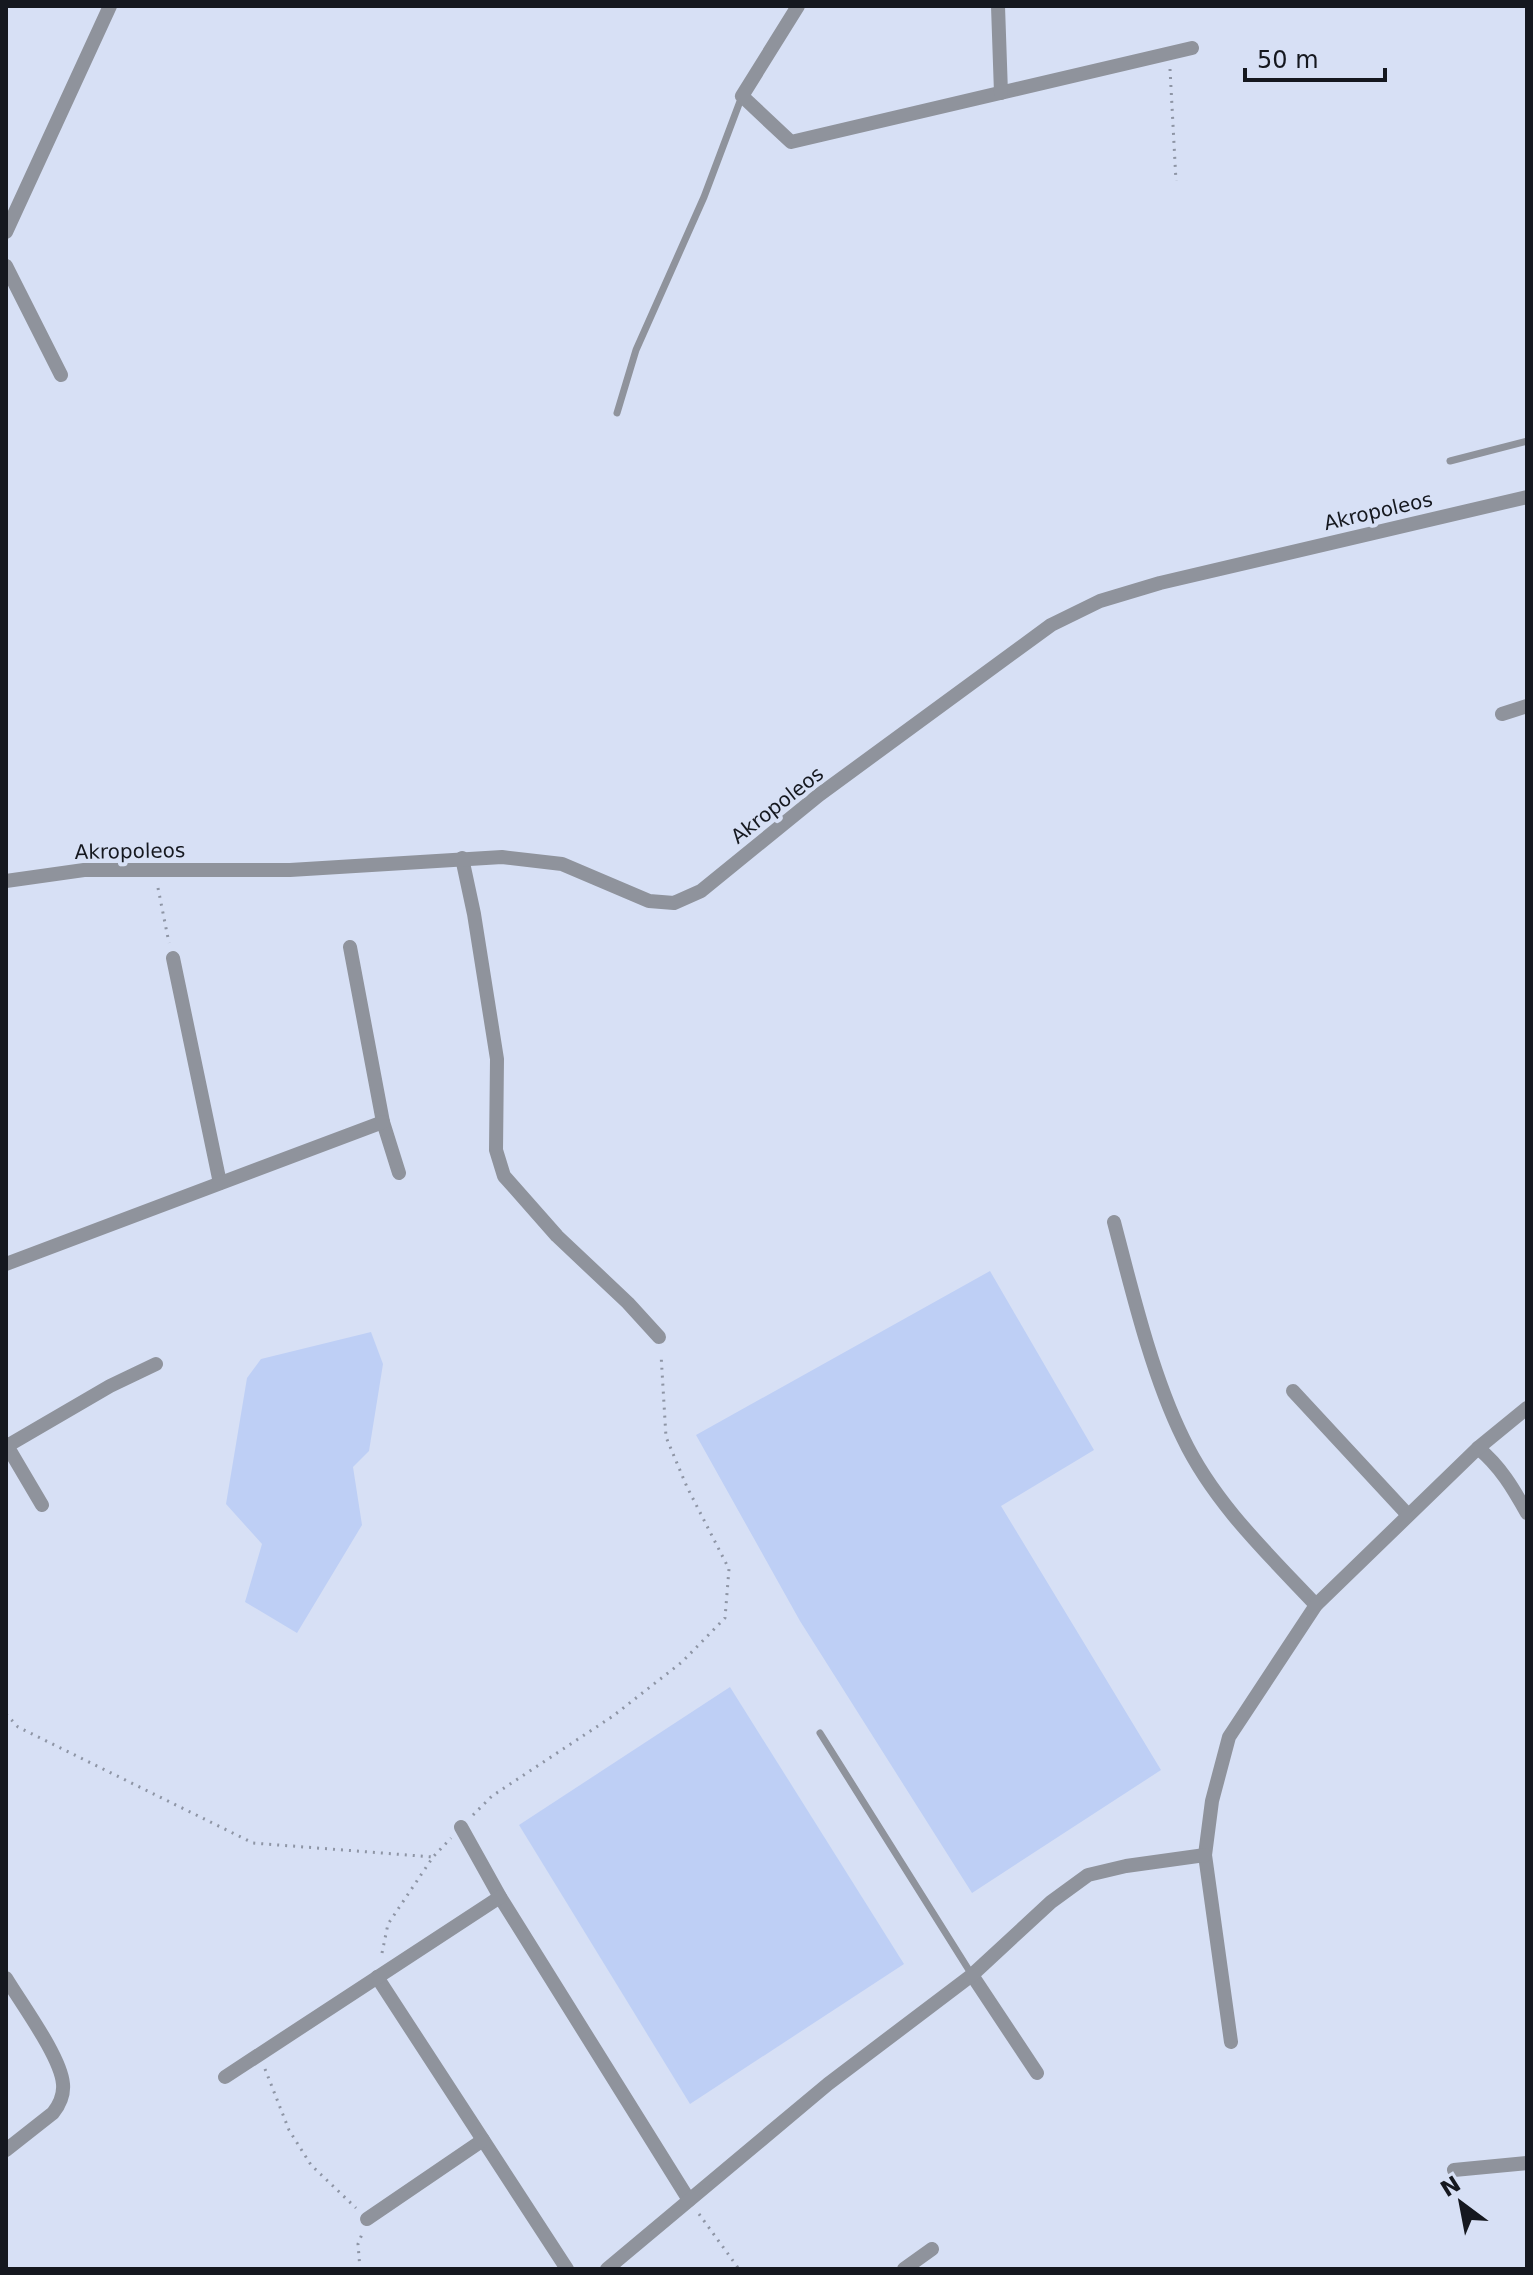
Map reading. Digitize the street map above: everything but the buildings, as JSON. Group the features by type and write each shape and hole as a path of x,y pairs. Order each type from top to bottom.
{"street":[{"path":"798,6 742,96 791,142 1192,48"},
{"path":"998,6 1001,93"},
{"path":"6,232 108,7"},
{"path":"6,266 61,375"},
{"name":"Akropoleos","path":"6,881 84,870 301,870 502,857 562,864 649,901 663,904 688,899 819,795 1021,646 1077,611 1160,583 1527,497"},
{"path":"1502,714 1527,706"},
{"path":"462,858 497,1059 496,1150 504,1176 557,1236 659,1337"},
{"path":"350,947 383,1122 399,1173"},
{"path":"173,958 220,1183"},
{"path":"6,1264 383,1122"},
{"path":"1114,1222 1132,1291 1183,1439 1233,1514 1316,1605"},
{"path":"42,1505 6,1445 110,1386 156,1364"},
{"path":"1293,1391 1408,1515"},
{"path":"1231,2042 1205,1855 1212,1801 1229,1737 1316,1605 1478,1448 1527,1408"},
{"path":"1478,1448 1507,1478 1527,1513"},
{"path":"461,1827 500,1897 689,2200"},
{"path":"607,2269 828,2084 972,1975 1051,1902 1088,1875 1126,1866 1205,1855"},
{"path":"225,2077 500,1897"},
{"path":"972,1975 1037,2073"},
{"path":"377,1977 567,2269"},
{"path":"6,1978 51,2052 64,2086 59,2106 53,2113 6,2150"},
{"path":"367,2219 483,2140"},
{"path":"1454,2170 1527,2163"},
{"path":"904,2269 932,2249"}],"lane":[{"path":"617,413 636,350 704,197 742,96"},
{"path":"1450,461 1527,441"},
{"path":"820,1733 972,1975"}],"path":[{"path":"1169,53 1176,181"},
{"path":"154,870 173,958"},
{"path":"377,1977 388,1924 433,1857 461,1827 492,1796 613,1716 682,1662 725,1618 729,1569 687,1487 666,1437 659,1337"},
{"path":"6,1714 18,1727 253,1843 433,1857"},
{"path":"259,2054 289,2130 311,2165 367,2219 358,2244 360,2269"},
{"path":"689,2200 739,2269"}],"shaded area":[{"path":"990,1271 1094,1450 1001,1506 1161,1770 972,1893 800,1621 696,1435"},
{"path":"371,1332 383,1364 369,1451 353,1467 362,1525 297,1633 245,1602 262,1544 226,1504 247,1378 261,1359"},
{"path":"730,1687 904,1964 690,2104 519,1825"}]}
